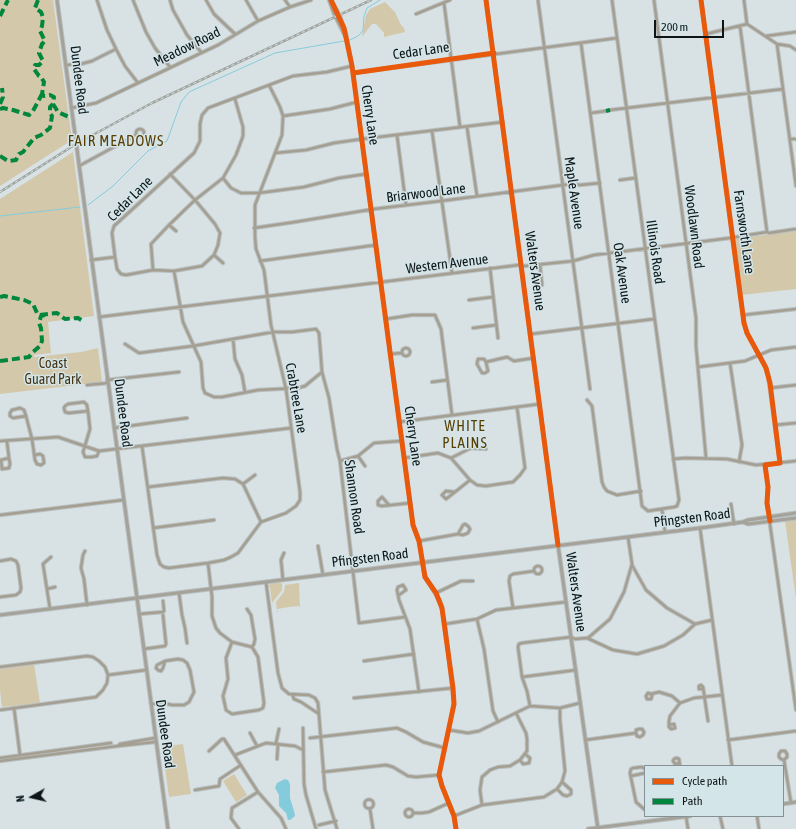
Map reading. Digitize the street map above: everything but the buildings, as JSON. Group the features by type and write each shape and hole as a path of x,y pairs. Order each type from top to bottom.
{"main road":[{"name":"Dundee Road","path":"57,0 92,260 98,317 108,381 113,428 168,829"},
{"path":"790,514 790,519"},
{"name":"Pfingsten Road","path":"0,615 734,524 748,520 796,514"},
{"name":"Pfingsten Road","path":"743,522 748,524 796,518"},
{"name":"Walters Avenue","path":"558,545 598,828"},
{"path":"784,804 796,802"},
{"path":"588,829 679,817"}],"street":[{"path":"97,0 107,30 116,49 125,66 138,83"},
{"path":"133,0 146,32 155,48 170,67"},
{"path":"170,0 173,10 187,35 201,52"},
{"path":"206,0 214,14 235,34"},
{"path":"246,0 258,21"},
{"path":"285,0 290,7"},
{"name":"Meadow Road","path":"71,108 96,103 218,45 258,21 290,7 311,0"},
{"path":"330,0 338,12"},
{"path":"330,0 334,14"},
{"path":"416,14 450,0"},
{"name":"Walters Avenue","path":"486,0 558,545"},
{"name":"Maple Avenue","path":"538,0 590,389"},
{"name":"Illinois Road","path":"612,0 679,500 677,506 662,509"},
{"name":"Woodlawn Road","path":"654,0 696,318 699,392 706,458"},
{"name":"Farnsworth Lane","path":"701,0 742,315 745,329 767,370 780,463"},
{"path":"744,0 747,24 777,44 790,46 796,50"},
{"path":"444,3 460,127"},
{"name":"Cherry Lane","path":"340,16 352,66 413,525 419,541 425,577 436,593 442,608 453,688 454,704 439,775"},
{"name":"Cherry Lane","path":"336,18 346,38"},
{"path":"706,34 747,24"},
{"path":"740,26 767,232"},
{"path":"765,36 796,32"},
{"name":"Cedar Lane","path":"353,73 494,53 617,38"},
{"name":"Oak Avenue","path":"581,42 610,253 642,506 648,511 662,509"},
{"path":"777,44 796,186"},
{"path":"66,65 81,64 92,61 116,49"},
{"name":"Cedar Lane","path":"153,270 121,274 117,269 115,257 112,233 114,226 194,153 200,142 200,124 202,115 208,108 293,76 327,72 352,66"},
{"name":"Crabtree Lane","path":"261,522 286,513 296,506 300,500 286,389 273,332 264,270 256,249 254,228 255,205 282,135 283,116 278,102 269,85"},
{"path":"591,113 783,89"},
{"path":"170,174 195,200 215,224 220,233 218,245 214,256 202,266 174,271 153,270 151,244 195,200 223,178 236,156 243,136 241,118 235,99"},
{"path":"283,116 330,109 357,102"},
{"path":"275,153 306,150 334,143 362,139 503,122"},
{"path":"467,127 477,196"},
{"path":"432,131 452,273"},
{"path":"79,166 136,135"},
{"path":"397,135 406,205"},
{"path":"790,139 796,139"},
{"path":"223,178 231,188 241,193 259,193 304,187 338,178 366,174"},
{"path":"620,180 635,178"},
{"name":"Briarwood Lane","path":"254,228 371,209 563,184 580,185 600,183"},
{"path":"169,225 176,232"},
{"name":"Western Avenue","path":"98,317 490,268 519,265 540,265 573,261 594,255 687,244 767,232 770,233 796,230"},
{"path":"260,261 376,245"},
{"path":"214,256 223,263"},
{"path":"92,260 115,257"},
{"path":"540,265 542,285"},
{"path":"490,268 498,338"},
{"path":"174,271 183,322 201,362 203,388 210,396 222,397 258,390 298,388 305,386 322,372"},
{"path":"469,300 493,297"},
{"path":"742,315 796,309"},
{"path":"386,319 412,315 435,315 440,329 452,415"},
{"path":"531,334 654,319"},
{"path":"472,328 496,325"},
{"name":"Shannon Road","path":"273,332 292,332 312,328 316,329 319,333 322,372 329,398 340,461 359,623 405,618"},
{"path":"125,344 139,353 193,346 273,332"},
{"path":"233,339 235,359 242,375 245,392"},
{"path":"698,367 745,361 771,350 796,346"},
{"path":"390,354 402,353"},
{"path":"486,362 507,357 514,361 534,358"},
{"path":"481,358 486,362 488,371 482,373 478,368 477,361 481,358"},
{"path":"730,363 742,445 739,462"},
{"path":"87,385 179,372"},
{"path":"432,382 447,380"},
{"path":"770,388 796,385"},
{"path":"587,400 592,406 602,482 604,487 607,491 617,495 641,491"},
{"path":"88,411 68,413 65,412 64,408 68,404 84,402 87,405 88,411 90,429 82,452 85,457 92,457 97,456 98,451"},
{"path":"399,422 540,404"},
{"path":"404,458 438,453 451,458 470,480 477,485 486,486 512,482 525,468 517,407"},
{"path":"26,416 13,418 10,416 10,413 12,410 20,408 24,410 26,416 32,438 35,455 37,464 41,465 44,463 43,456 40,454 35,455"},
{"path":"113,428 187,418"},
{"path":"775,425 796,423"},
{"path":"0,441 7,442 32,438 58,437 98,451 291,428"},
{"path":"340,461 358,456 374,443 401,441"},
{"path":"7,442 9,458 9,468 2,468 1,460 9,458"},
{"path":"142,446 158,560 164,567 169,568 224,560 238,553 261,522 243,484 235,479 223,478 148,487"},
{"path":"451,458 471,448 486,450"},
{"path":"358,456 365,466"},
{"path":"673,459 727,459 751,465 765,465 796,461"},
{"path":"765,465 768,487 767,503 796,710"},
{"path":"243,484 255,475"},
{"path":"455,492 446,491 442,495 446,499 455,492 470,480"},
{"path":"389,505 382,497 378,501 378,505 389,505 410,503"},
{"path":"0,515 123,500"},
{"path":"731,504 734,524"},
{"path":"662,509 665,532"},
{"path":"153,528 214,520"},
{"path":"419,541 458,534 463,535 468,533 470,529 465,524 458,534"},
{"path":"700,528 732,765"},
{"path":"628,537 632,564 646,590 666,608 695,624"},
{"path":"318,546 323,575"},
{"path":"85,551 82,555 81,568 87,604"},
{"path":"283,580 281,560 284,552"},
{"path":"50,609 43,564 51,557"},
{"path":"0,561 11,559 16,561 18,565 21,588 20,592 16,594 0,597"},
{"path":"208,563 213,622 220,633 232,642 252,647 258,657 264,703 263,708 259,710 232,714 226,710 223,696 228,679 226,658 232,642"},
{"path":"588,638 610,619 624,592 632,564"},
{"path":"513,608 509,581 510,576 513,574 534,571"},
{"path":"436,593 461,581 473,581"},
{"path":"266,582 280,684 284,691 292,694 309,695 315,698 318,703 325,790 337,829"},
{"path":"47,590 55,587"},
{"path":"179,593 182,615 186,628 187,643"},
{"path":"399,595 405,618 410,629 419,692"},
{"path":"139,614 163,612 163,601"},
{"path":"444,624 476,619 496,610 566,602"},
{"path":"247,609 251,615 254,644 252,647"},
{"path":"143,649 165,646 163,616"},
{"path":"476,619 484,649 493,711 498,722"},
{"path":"530,706 522,677 518,647 522,642 571,637 575,639 588,638 613,650 637,654 664,646 683,635 695,624 712,620"},
{"path":"364,660 414,654"},
{"path":"0,667 87,656 93,657 99,661 105,667 108,675 107,683 96,698 0,710"},
{"path":"150,704 163,703 184,705 189,702 194,692 190,670 187,663 183,660 165,661"},
{"path":"108,675 146,670"},
{"path":"522,677 576,670"},
{"path":"354,698 453,688"},
{"path":"703,689 708,721"},
{"path":"651,694 659,692 666,694 672,696 680,703"},
{"path":"292,694 294,699 302,702 319,714"},
{"path":"669,724 672,713 680,703 694,698 722,695"},
{"path":"449,730 468,733 479,731 530,706 560,708 580,703"},
{"path":"14,708 20,757"},
{"path":"454,816 482,805 544,797 558,787 562,782 566,767 561,736 560,708"},
{"path":"482,805 480,790 482,778 490,770 498,767 510,766 520,760 527,751 526,733 516,713"},
{"path":"303,728 304,784 316,829"},
{"path":"310,738 397,728 423,742 445,748"},
{"path":"277,759 279,729"},
{"path":"728,740 796,730"},
{"path":"250,733 257,746"},
{"path":"585,740 636,733"},
{"path":"209,752 222,739 224,739 258,792 281,818 286,829"},
{"path":"0,758 90,750 155,740"},
{"path":"0,761 90,746 112,744"},
{"path":"235,755 266,744 295,746 304,750"},
{"path":"520,760 523,764 529,763 530,758 525,754"},
{"path":"784,760 791,803"},
{"path":"195,790 219,786 220,779 241,765"},
{"path":"323,772 386,765 393,767 408,776 416,777 439,775 454,816 456,829"},
{"path":"644,768 642,767 633,768 630,770 636,802 644,809"},
{"path":"631,776 644,773"},
{"path":"558,787 563,795 568,796 571,794 571,790 562,782"},
{"path":"238,829 231,818 232,808 258,792"},
{"path":"414,813 429,812 449,803"},
{"path":"370,809 373,829"},
{"path":"686,817 688,829"},
{"path":"720,817 722,829"},
{"path":"757,817 759,829"},
{"path":"319,825 336,822"}],"green space":[{"path":"0,0 53,0 72,140 0,186"},
{"path":"385,2 395,12 405,32 384,37 384,33 376,24 372,24 362,37 366,15 370,9"},
{"name":"Coast Guard Park","path":"73,152 94,316 48,322 51,353 34,355 34,357 81,352 98,348 102,382 0,394 0,199"},
{"path":"796,231 796,289 741,295 734,242 735,239"},
{"path":"796,519 796,599 785,521"},
{"path":"279,582 282,584 282,590 272,603 270,587 268,587 270,584"},
{"path":"299,583 300,608 299,606 277,609 277,612 276,602 284,592 285,585"},
{"path":"34,664 40,703 2,707 0,668"},
{"path":"183,744 191,794 169,797 162,747"},
{"path":"234,774 247,795 236,802 223,781"}],"water":[{"path":"285,779 288,780 290,784 290,798 295,816 290,820 288,820 286,813 279,806 279,795 275,788 277,783"}],"waterway":[{"path":"350,40 358,36 363,30 364,16 367,8 380,0"},
{"path":"88,205 113,186 148,151 167,141 181,102 189,92 275,53 344,41"},
{"path":"66,113 67,119"},
{"path":"0,216 80,207"}],"railway":[{"path":"0,192 76,144 152,103 371,0"}],"marked path":[{"path":"0,16 8,0"},
{"path":"0,156 8,161 16,160 19,154 23,152 34,138 50,128 52,116 50,113 50,107 53,104 54,97 50,95 44,96 42,94 44,82 34,69 35,65 39,65 43,61 39,53 42,44 45,41 40,31 43,17 41,12 35,8 38,0"},
{"path":"0,104 3,97 2,88"},
{"path":"0,109 3,108 13,110 29,115 33,111 42,94"},
{"path":"53,104 58,112 69,117"},
{"path":"606,111 610,110"},
{"path":"0,297 4,296 24,300 33,304 39,315 57,313 65,319 78,318 83,321"},
{"path":"0,361 29,357 40,346 42,341 39,323 41,316 45,315"}],"cycle path":[{"path":"331,0 344,28 352,66 413,525 419,541 425,577 436,593 442,608 454,704 439,775 454,816 456,829"},
{"path":"486,0 558,545"},
{"path":"701,0 744,323 747,333 766,368 770,383 780,463 765,465 768,487 767,503 770,521"},
{"path":"353,73 494,53"}],"district":[{"name":"FAIR MEADOWS","path":"116,141"},
{"name":"WHITE PLAINS","path":"465,434"}]}
